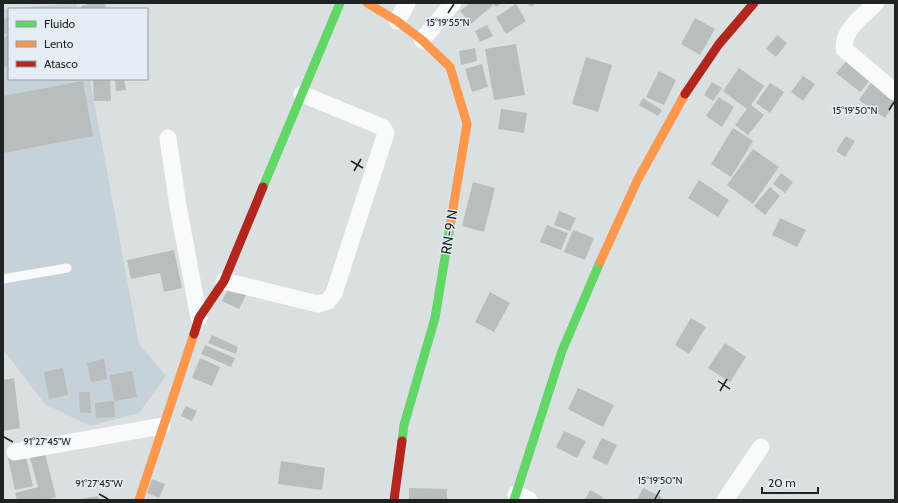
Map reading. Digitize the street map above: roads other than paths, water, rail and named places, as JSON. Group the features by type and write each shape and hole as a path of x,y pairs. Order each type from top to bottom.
{"street":[{"path":"139,500 162,426 199,318 224,281 340,3"},
{"name":"RN-9 N","path":"367,3 397,21 422,40 450,67 467,124 435,318 404,425 394,500"},
{"path":"397,21 407,3"},
{"path":"422,40 453,3"},
{"path":"520,498 562,351 593,277 638,179 690,84 719,44 754,3"},
{"path":"876,3 849,31 844,43 844,49 895,92"},
{"path":"224,281 318,304 328,301 334,293 386,134 382,127 302,94"},
{"path":"168,138 178,206 199,318"},
{"path":"15,452 162,426"},
{"path":"725,500 761,446"}],"lane":[{"path":"3,279 67,268"}]}
